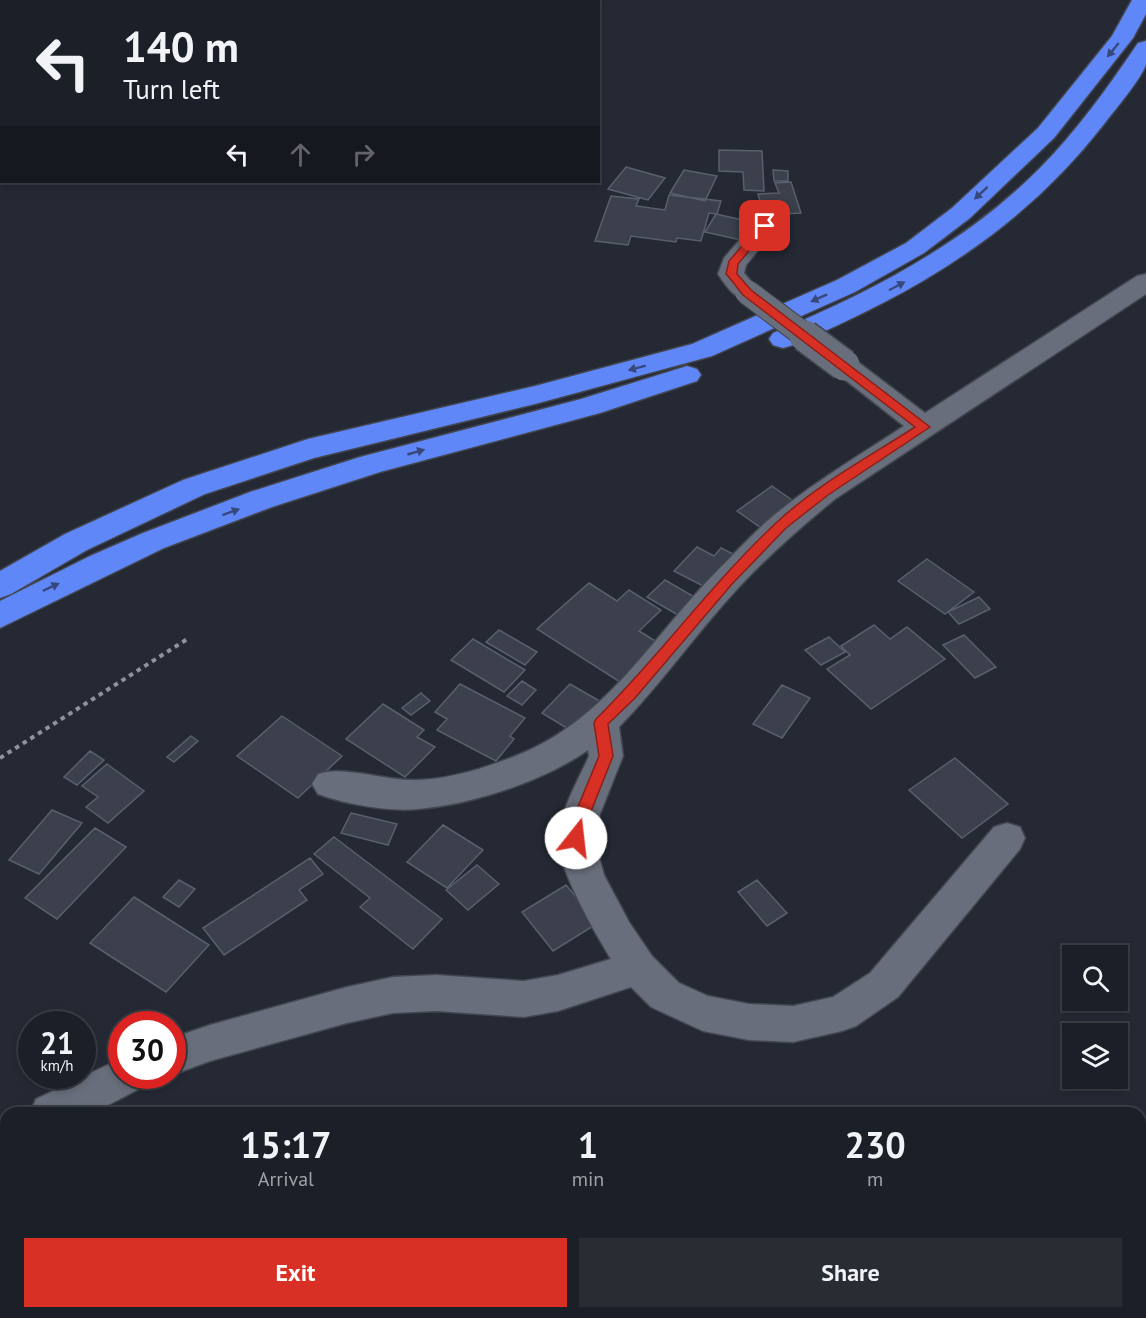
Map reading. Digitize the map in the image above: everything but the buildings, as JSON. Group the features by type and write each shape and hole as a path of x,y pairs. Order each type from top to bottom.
{"highway":[{"path":"0,586 76,542 194,487 308,449 535,395 702,350 846,286 915,248 961,213 1047,133 1122,38 1143,0"},
{"path":"0,616 45,590 123,555 265,499 350,471 559,415 681,378 790,336 888,291 932,267 1011,209 1047,175 1094,121 1146,48"}],"street":[{"path":"765,226 733,264 731,274 747,292 924,427"},
{"path":"330,784 376,792 417,795 461,787 501,776 539,761 568,746 601,723 630,694 727,580 782,525 824,492 1146,282"},
{"path":"601,723 606,756 582,814 576,838 586,877 616,934 638,968 665,995 703,1013 749,1022 793,1024 842,1013 884,985 1006,838"},
{"path":"186,1051 210,1042 347,1005 393,996 436,993 524,999 558,993 638,968"},
{"path":"63,1107 108,1084"}],"path":[{"path":"0,758 189,638"}],"route":[{"path":"576,838 582,814 606,756 601,723 630,694 727,580 782,525 824,492 924,427 747,292 731,274 733,264 765,226"}]}
